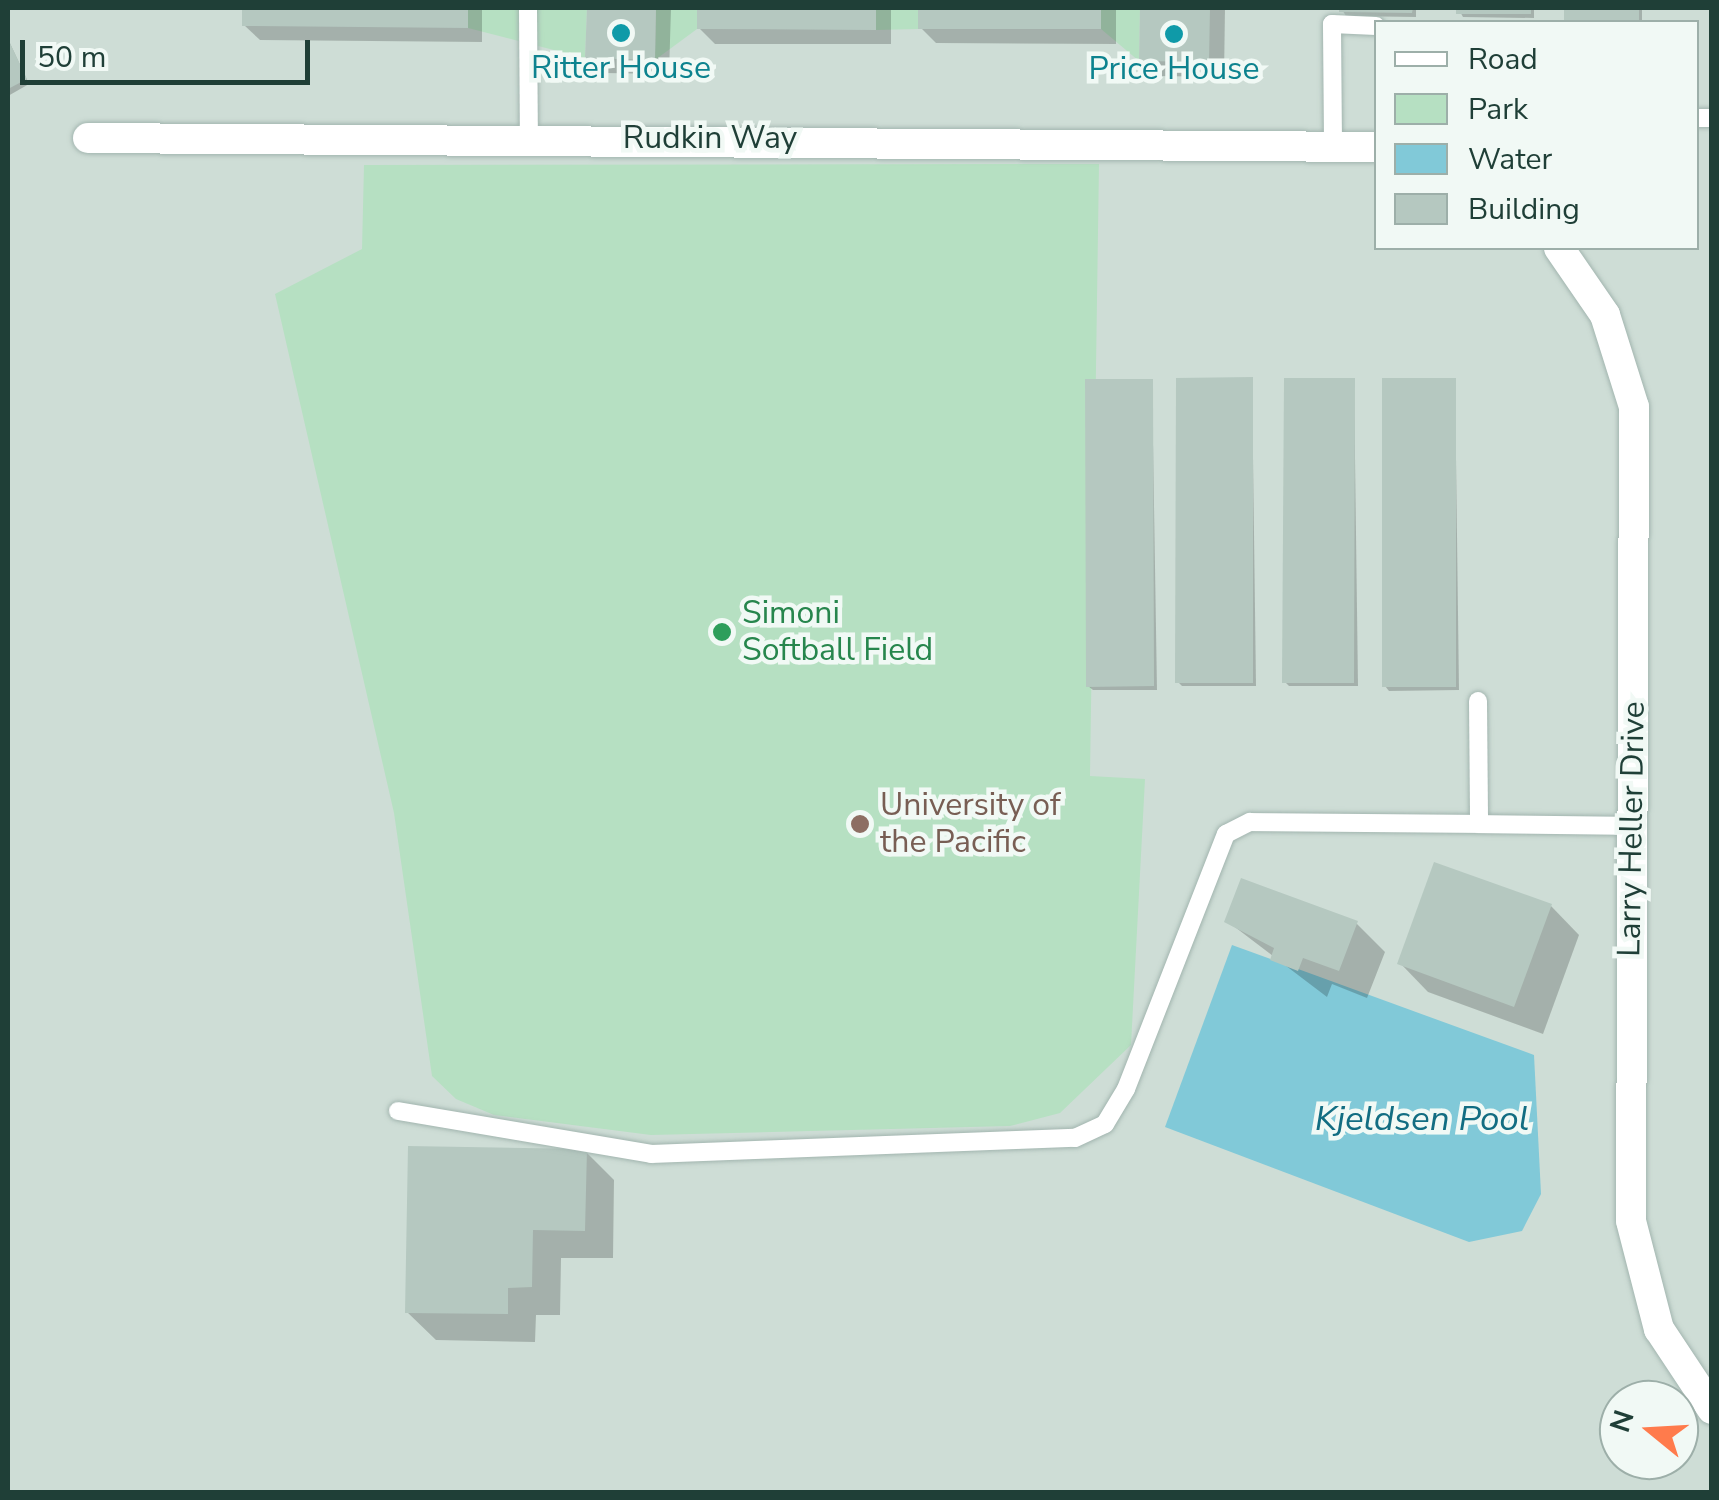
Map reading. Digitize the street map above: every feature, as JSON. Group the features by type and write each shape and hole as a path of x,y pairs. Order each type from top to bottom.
{"street":[{"name":"Rudkin Way","path":"88,138 1333,142"},
{"path":"1333,142 1374,148"},
{"name":"Larry Heller Drive","path":"1560,250 1605,315 1634,406 1631,1220 1659,1330 1712,1409"}],"lane":[{"path":"528,8 528,137"},
{"path":"1333,142 1332,24 1374,26"},
{"path":"1478,701 1480,824"},
{"path":"398,1111 651,1154 1075,1138 1104,1124 1126,1089 1226,834 1250,822 1632,826"}],"shaded area":[{"name":"University of the Pacific","path":"8,8 1711,8 1711,1492 8,1492"}],"green space":[{"path":"468,8 587,8 585,58 468,28"},
{"path":"656,8 697,8 697,29 655,60"},
{"path":"876,8 918,8 918,29 876,30"},
{"path":"1101,8 1140,8 1139,61 1101,29"},
{"name":"Simoni Softball Field","path":"1099,164 1090,776 1145,779 1131,1045 1060,1113 1010,1126 651,1135 494,1115 456,1099 432,1076 394,813 275,294 362,249 364,165"}],"water":[{"name":"Kjeldsen Pool","path":"1232,945 1534,1055 1541,1194 1522,1231 1469,1242 1165,1127"}],"building":[{"path":"242,8 468,8 468,28 242,26"},
{"name":"Ritter House","path":"587,8 656,8 655,60 585,58"},
{"path":"697,8 876,8 876,30 697,29"},
{"path":"918,8 1101,8 1101,29 918,29"},
{"name":"Price House","path":"1140,8 1210,8 1209,62 1139,61"},
{"path":"1339,8 1413,8 1412,13 1339,12"},
{"path":"1456,8 1531,8 1531,14 1456,14"},
{"path":"1564,8 1639,8 1639,20 1564,20"},
{"path":"8,39 27,79 8,89"},
{"path":"1253,377 1253,683 1175,683 1176,378"},
{"path":"1284,378 1355,378 1354,683 1282,683"},
{"path":"1382,378 1456,378 1456,687 1382,687"},
{"path":"1085,379 1153,379 1154,686 1086,687"},
{"path":"1434,862 1552,904 1514,1007 1397,964"},
{"path":"1241,878 1358,921 1339,971 1303,958 1298,971 1270,960 1274,948 1224,922"},
{"path":"408,1146 587,1149 585,1231 533,1230 532,1287 508,1288 508,1314 405,1313"}],"place":[{"name":"Ritter House","path":"621,33"},
{"name":"Price House","path":"1174,34"},
{"name":"Simoni Softball Field","path":"722,632"},
{"name":"University of the Pacific","path":"860,824"}]}
